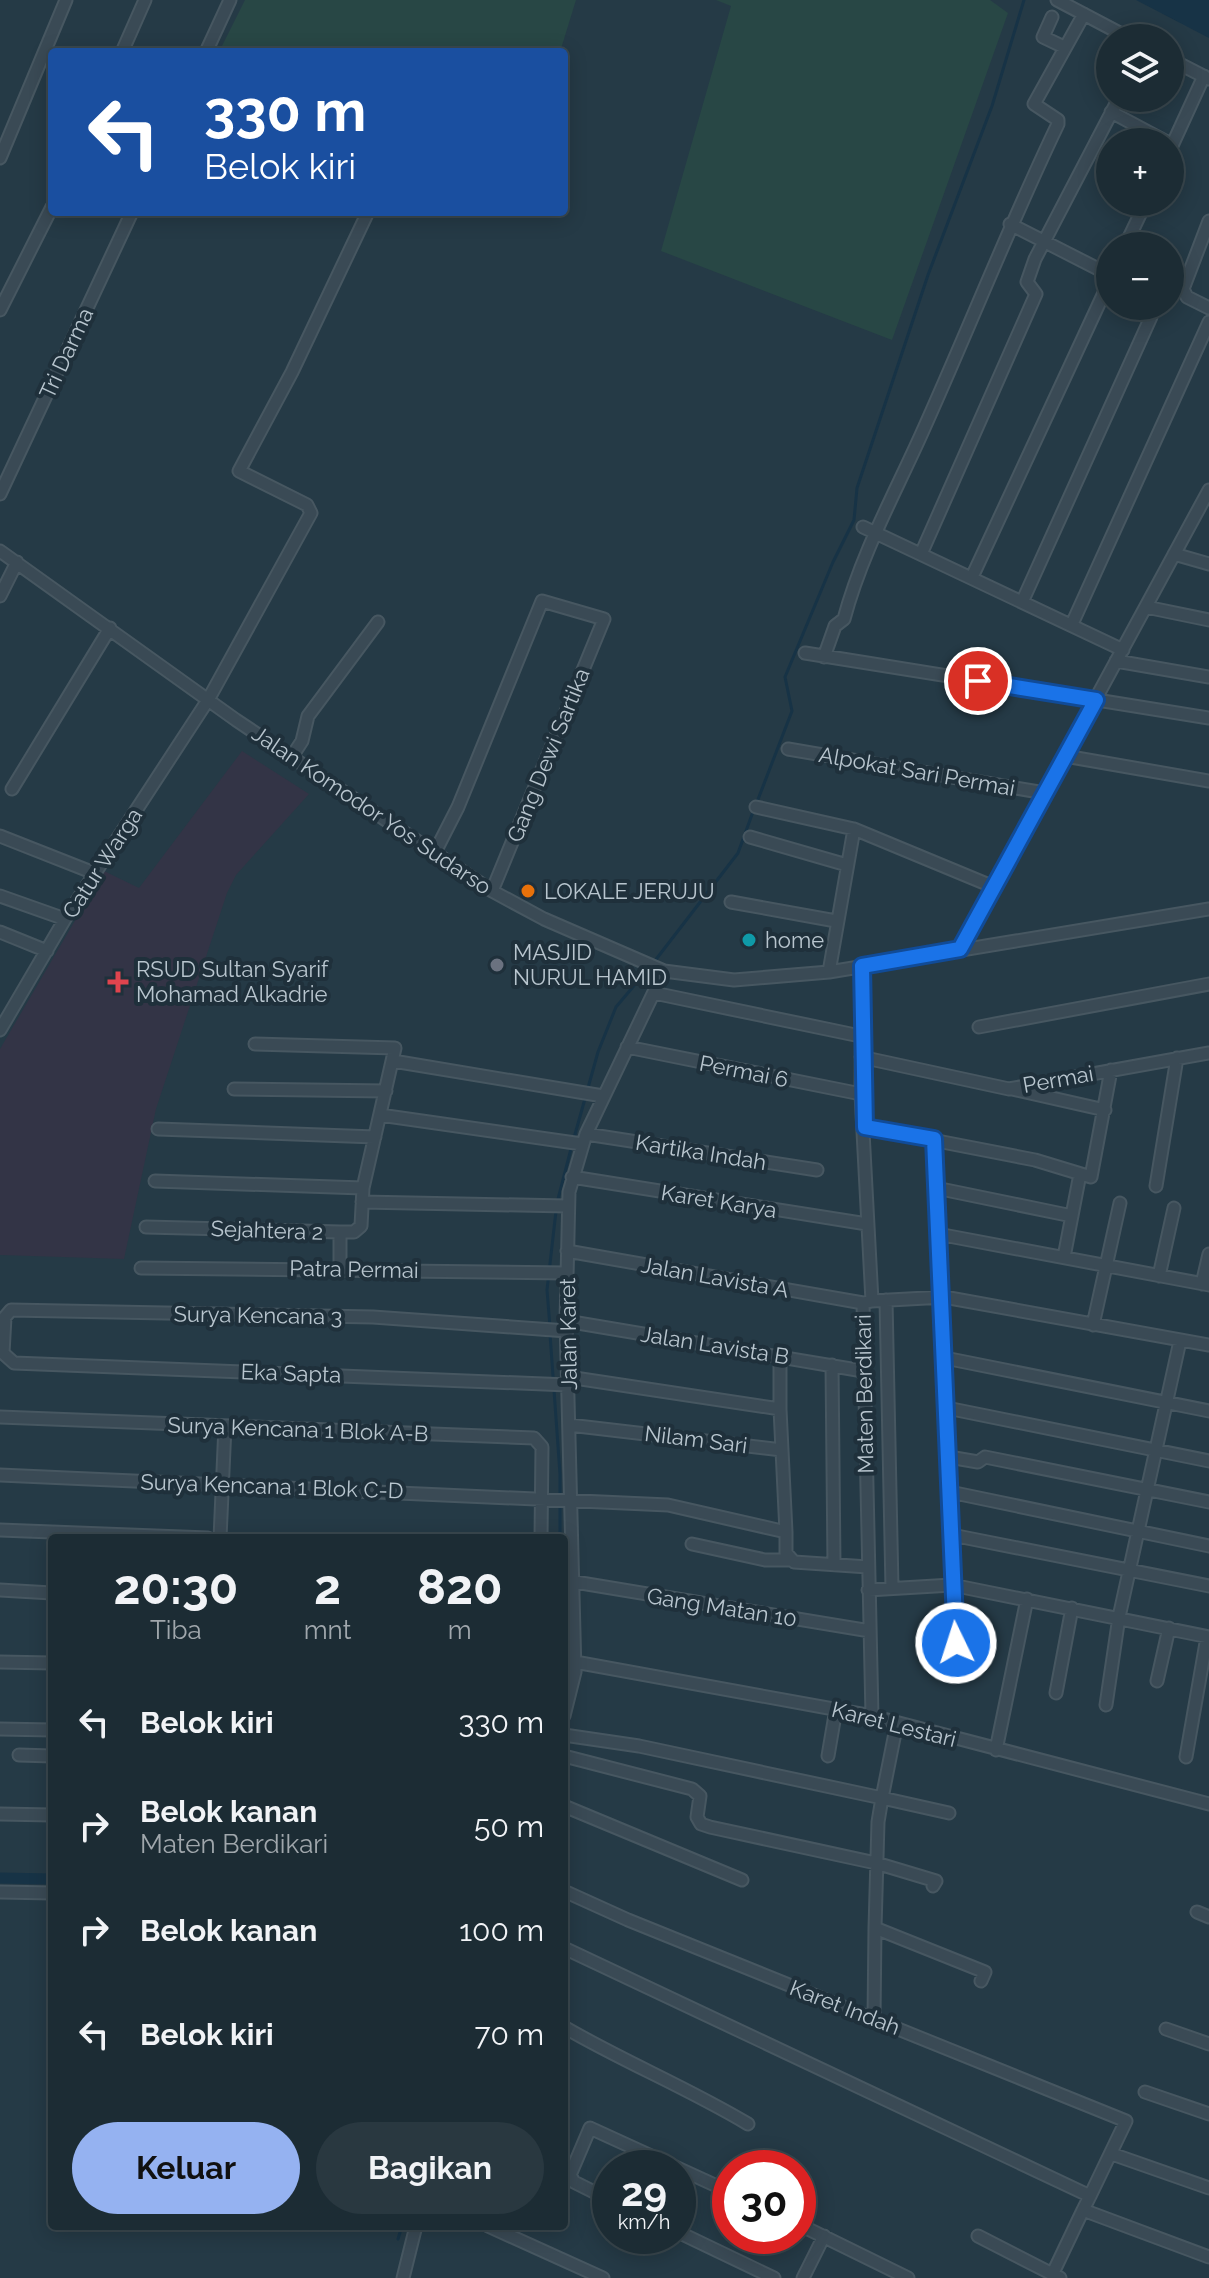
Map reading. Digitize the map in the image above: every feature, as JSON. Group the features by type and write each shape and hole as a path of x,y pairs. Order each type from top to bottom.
{"street":[{"path":"0,158 66,0"},
{"path":"124,48 145,0"},
{"path":"208,48 230,0"},
{"path":"1057,0 1103,24"},
{"path":"824,657 834,628 844,619 846,605 876,533 1010,224 1058,124 1034,104 1084,14"},
{"path":"1052,17 1043,37 1064,47"},
{"path":"1179,128 1206,78 1184,66"},
{"path":"921,554 1036,294 1027,278 1043,241 1111,112 1140,128"},
{"path":"0,310 48,215"},
{"name":"Tri Darma","path":"0,494 130,216"},
{"name":"Catur Warga","path":"0,1030 65,919 208,700 312,510 239,471 299,359 366,216"},
{"path":"1209,221 1206,236 1183,289 1187,297 1209,308"},
{"path":"1010,224 1096,269"},
{"path":"972,577 1096,307"},
{"path":"1023,600 1150,320"},
{"path":"1072,624 1209,322"},
{"path":"960,949 1209,490"},
{"path":"863,527 1023,600 1123,650"},
{"name":"Jalan Komodor Yos Sudarso","path":"0,551 291,758 492,891 664,971 734,980 829,972 1209,909"},
{"path":"1174,554 1209,564"},
{"path":"0,596 17,562"},
{"name":"Gang Dewi Sartika","path":"434,854 458,807 542,601 604,619 492,891"},
{"path":"1146,607 1209,620"},
{"path":"291,758 302,741 308,716 378,622"},
{"path":"12,789 110,628"},
{"path":"805,653 1209,718"},
{"path":"1116,661 1209,677"},
{"name":"Alpokat Sari Permai","path":"788,749 1045,793"},
{"path":"1065,756 1209,781"},
{"path":"756,807 854,829 994,887"},
{"path":"829,972 854,829"},
{"path":"0,836 94,873"},
{"path":"750,837 847,865"},
{"path":"0,896 65,919"},
{"path":"731,902 836,921"},
{"path":"0,932 47,951"},
{"name":"Maten Berdikari","path":"862,966 861,1094 865,1127 868,1302 863,1371 872,1716"},
{"name":"Jalan Karet","path":"568,1689 575,1582 568,1498 564,1206 599,1095 627,1047 664,971"},
{"path":"979,1027 1209,984"},
{"path":"654,993 860,1036"},
{"path":"255,1044 393,1047 393,1061 363,1188"},
{"name":"Permai 6","path":"627,1047 861,1094"},
{"name":"Permai","path":"861,1057 1009,1089 1209,1053"},
{"path":"1156,1186 1177,1058"},
{"path":"393,1061 599,1095"},
{"path":"865,1127 1037,1161 1091,1177 1111,1070"},
{"path":"234,1089 386,1091"},
{"path":"1009,1089 1105,1110"},
{"name":"Kartika Indah","path":"380,1115 559,1141 582,1141 817,1170"},
{"path":"158,1129 375,1137"},
{"path":"934,1139 944,1297 952,1585 958,1672"},
{"path":"1064,1257 1080,1174"},
{"name":"Karet Karya","path":"572,1177 867,1224"},
{"name":"Sejahtera 2","path":"146,1227 359,1230 363,1188 155,1181"},
{"path":"936,1188 1072,1216"},
{"path":"362,1202 564,1206"},
{"path":"1093,1325 1120,1203"},
{"path":"1159,1276 1174,1208"},
{"path":"340,1232 340,1269"},
{"path":"938,1234 1206,1284 1209,1254"},
{"name":"Jalan Lavista A","path":"567,1251 868,1302 944,1297 1209,1345"},
{"name":"Patra Permai","path":"141,1268 564,1273"},
{"path":"886,1300 892,1588"},
{"name":"Surya Kencana 3","path":"14,1363 3,1353 5,1317 11,1310 373,1317 539,1329 564,1328"},
{"name":"Jalan Lavista B","path":"564,1328 780,1355 863,1371"},
{"path":"1106,1705 1119,1617 1180,1341"},
{"name":"Nilam Sari","path":"569,1425 782,1450 780,1355"},
{"path":"945,1358 1209,1411"},
{"name":"Eka Sapta","path":"14,1363 567,1382 780,1409"},
{"path":"832,1365 834,1565"},
{"path":"947,1408 1209,1461"},
{"name":"Surya Kencana 1 Blok A-B","path":"0,1417 534,1438 542,1447 541,1534"},
{"path":"220,1534 225,1426"},
{"path":"782,1450 786,1553 790,1560"},
{"path":"949,1457 978,1462 985,1457 1209,1502"},
{"name":"Surya Kencana 1 Blok C-D","path":"0,1475 542,1496 668,1505 786,1532"},
{"path":"950,1492 1209,1546"},
{"path":"0,1530 104,1534"},
{"path":"952,1535 1209,1586"},
{"path":"692,1544 765,1560 868,1567"},
{"name":"Gang Matan 10","path":"575,1582 870,1631"},
{"path":"868,1590 952,1585 1208,1637 1186,1757"},
{"path":"0,1590 48,1593"},
{"path":"996,1750 1027,1599"},
{"path":"1056,1693 1072,1608"},
{"path":"1157,1681 1169,1628"},
{"path":"0,1662 48,1663"},
{"name":"Karet Lestari","path":"571,1669 872,1716 1209,1804"},
{"path":"828,1756 836,1709"},
{"path":"874,2018 876,1863 882,1798 897,1723"},
{"path":"0,1729 48,1730"},
{"path":"568,1736 639,1746 949,1813"},
{"path":"19,1755 48,1756"},
{"path":"568,1757 692,1789 700,1796 697,1817 701,1824 876,1863 936,1881 933,1886"},
{"path":"568,1808 742,1880"},
{"path":"0,1814 48,1815"},
{"path":"0,1892 48,1893"},
{"name":"Karet Indah","path":"568,1893 628,1920 1126,2121 1112,2154"},
{"path":"1197,1912 1209,1917"},
{"path":"875,1928 985,1972 981,1981"},
{"path":"568,1950 1090,2196"},
{"path":"568,2029 621,2061 687,2088 748,2124"},
{"path":"1166,2029 1209,2044"},
{"path":"1145,2092 1209,2114"},
{"path":"592,2191 574,2182 568,2163 587,2131 595,2128 712,2183"},
{"path":"978,2236 1056,2276 1083,2210 1112,2154 1209,2188"},
{"path":"1083,2210 1209,2257"},
{"path":"403,2278 415,2230"},
{"path":"497,2230 603,2278"},
{"path":"816,2232 908,2278"},
{"path":"803,2278 824,2236"},
{"path":"696,2241 774,2278"}],"shaded area":[{"path":"1136,0 1209,0 1209,38"},
{"name":"RSUD Sultan Syarif Mohamad Alkadrie","path":"242,751 309,794 236,875 227,893 156,1109 124,1259 0,1255 0,1049 104,871 139,888"}],"green space":[{"path":"245,0 576,0 561,48 221,48"},
{"path":"716,0 990,0 1008,13 892,340 661,251 731,6"}],"waterway":[{"path":"757,802 792,711 785,677 854,520 857,488 928,275 992,106 1024,0"},
{"path":"654,962 738,853 754,809"},
{"path":"574,1138 598,1052 616,1007 649,968"},
{"path":"557,1203 572,1145"},
{"path":"550,1327 547,1290 556,1211"},
{"path":"550,1334 560,1474 560,1534"},
{"path":"0,1878 48,1879"},
{"path":"398,2239 401,2230"}],"place":[{"name":"LOKALE JERUJU","path":"528,891"},
{"name":"home","path":"749,940"},
{"name":"MASJID NURUL HAMID","path":"497,965"},
{"name":"RSUD Sultan Syarif Mohamad Alkadrie","path":"118,982"}],"route":[{"path":"956,1643 944,1297 934,1139 865,1127 861,1094 862,966 960,949 1096,700 978,681"}]}
